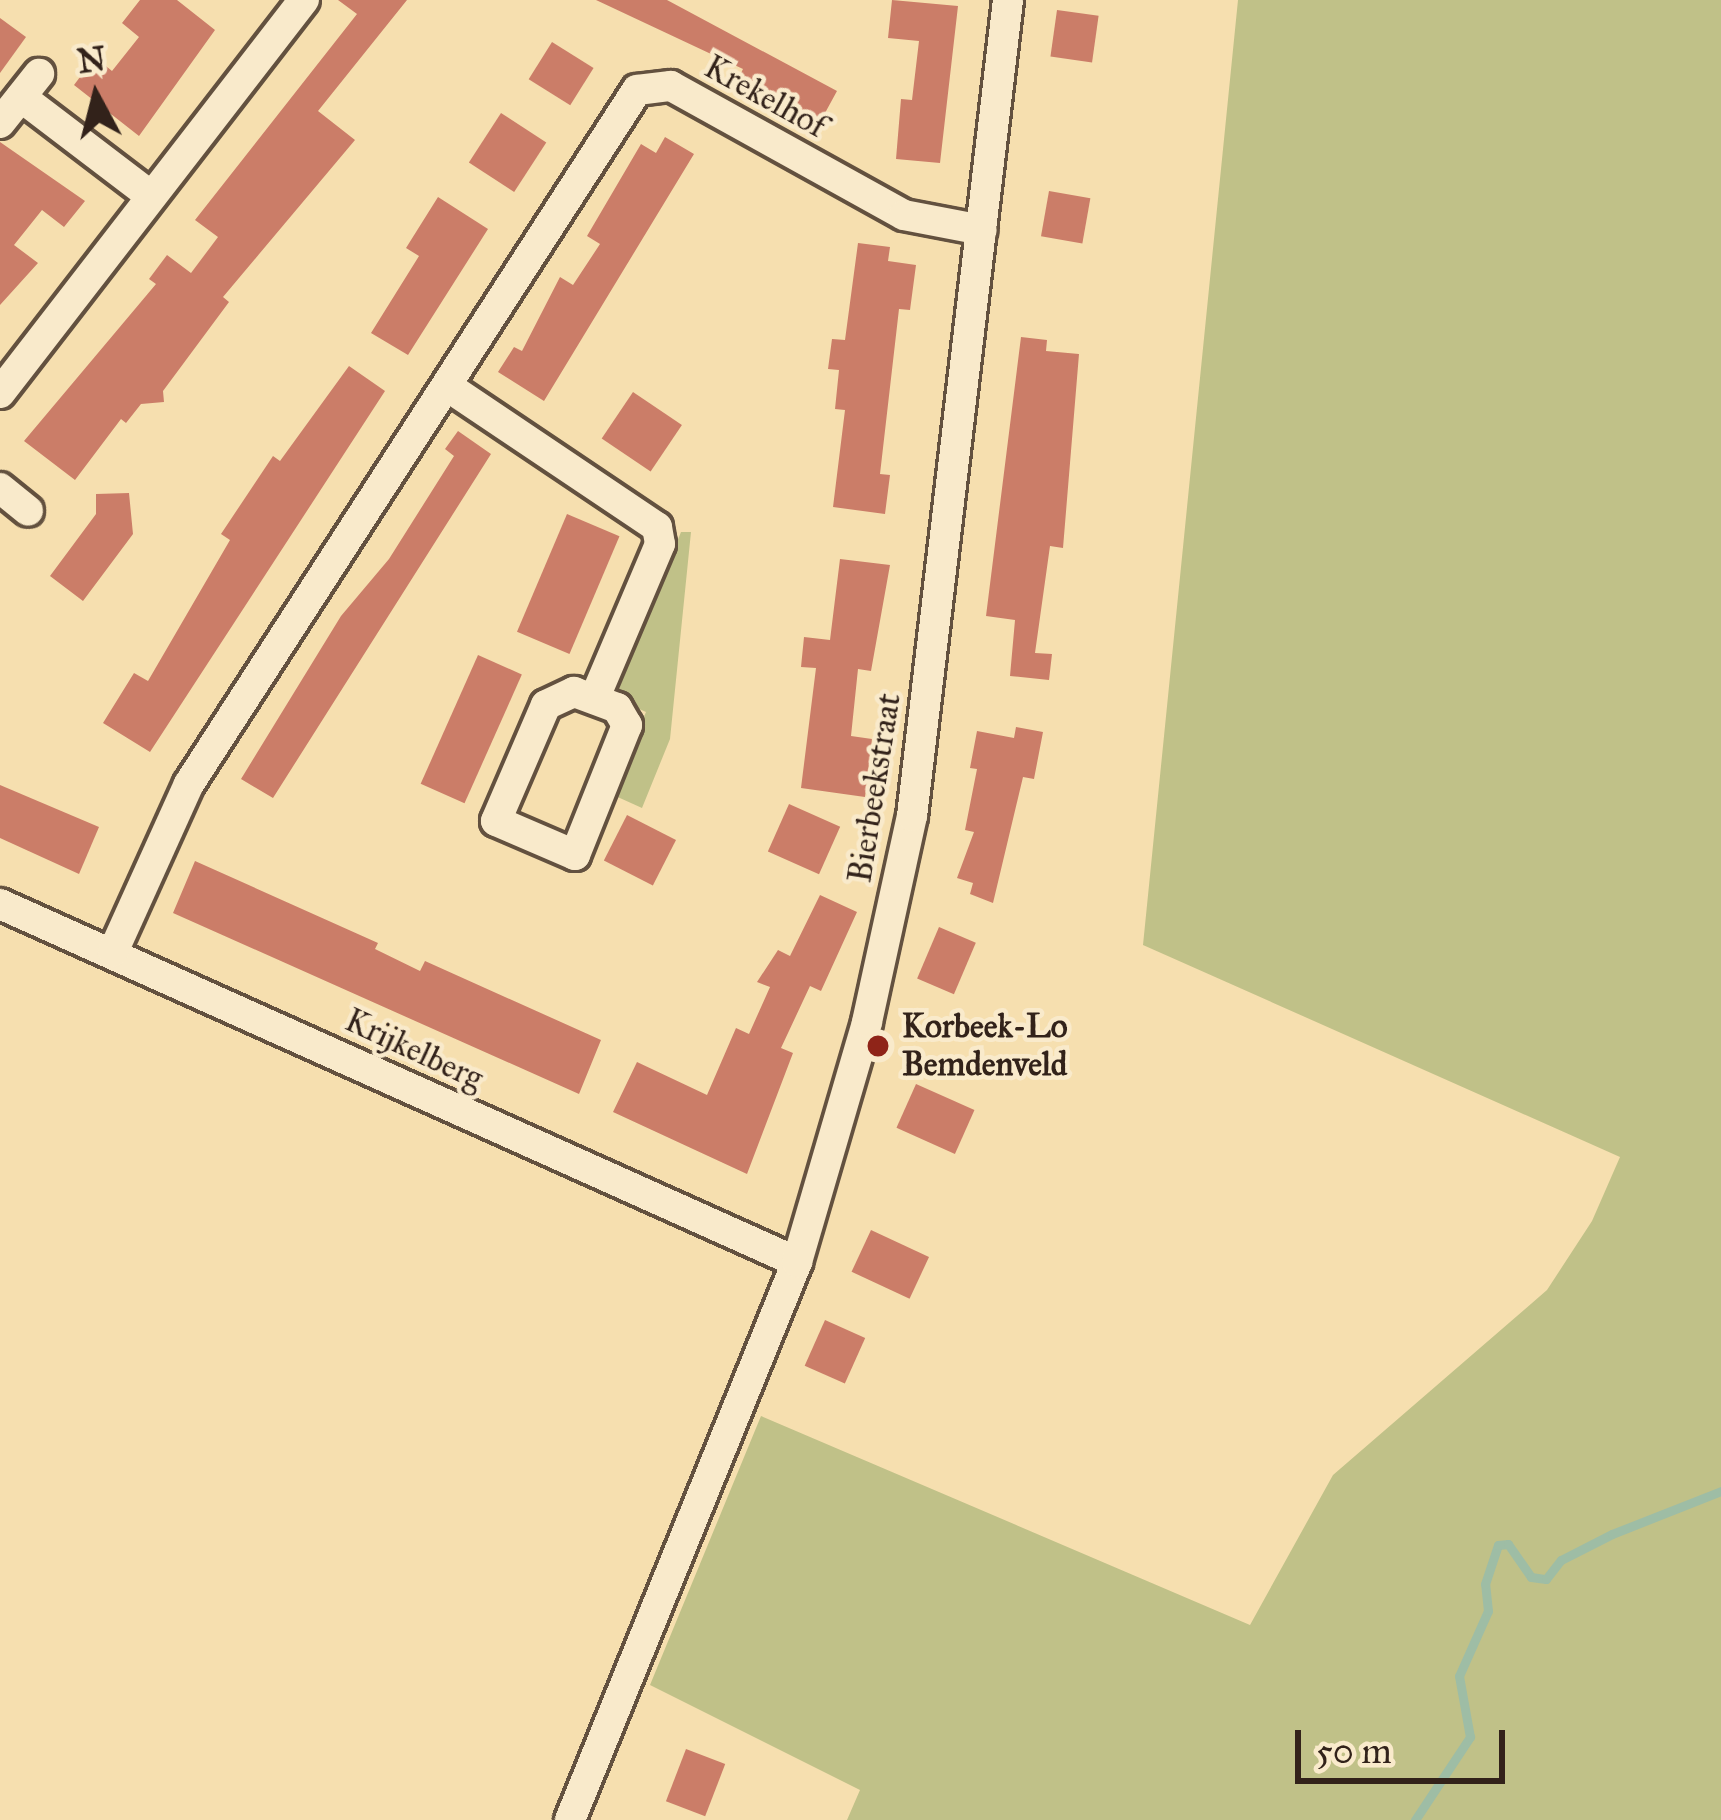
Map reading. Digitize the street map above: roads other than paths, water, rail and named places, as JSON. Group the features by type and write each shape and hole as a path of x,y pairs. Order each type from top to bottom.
{"street":[{"path":"0,393 304,0"},
{"name":"Bierbeekstraat","path":"571,1820 683,1557 797,1262 867,1022 912,816 1008,0"},
{"path":"0,123 30,86 151,196"},
{"name":"Krekelhof","path":"113,952 190,784 631,97 646,86 671,86 904,214 982,230"},
{"path":"447,386 658,527 660,544 595,698"},
{"path":"0,488 28,511"},
{"path":"558,694 595,698 617,708 628,725 575,855 496,820 546,705 558,694"},
{"name":"Krijkelberg","path":"0,904 797,1262"}],"waterway":[{"path":"1415,1820 1470,1737 1459,1676 1488,1611 1485,1584 1498,1545 1508,1544 1531,1577 1546,1579 1561,1560 1612,1534 1721,1491"}],"place":[{"name":"Korbeek-Lo Bemdenveld","path":"878,1046"}]}
